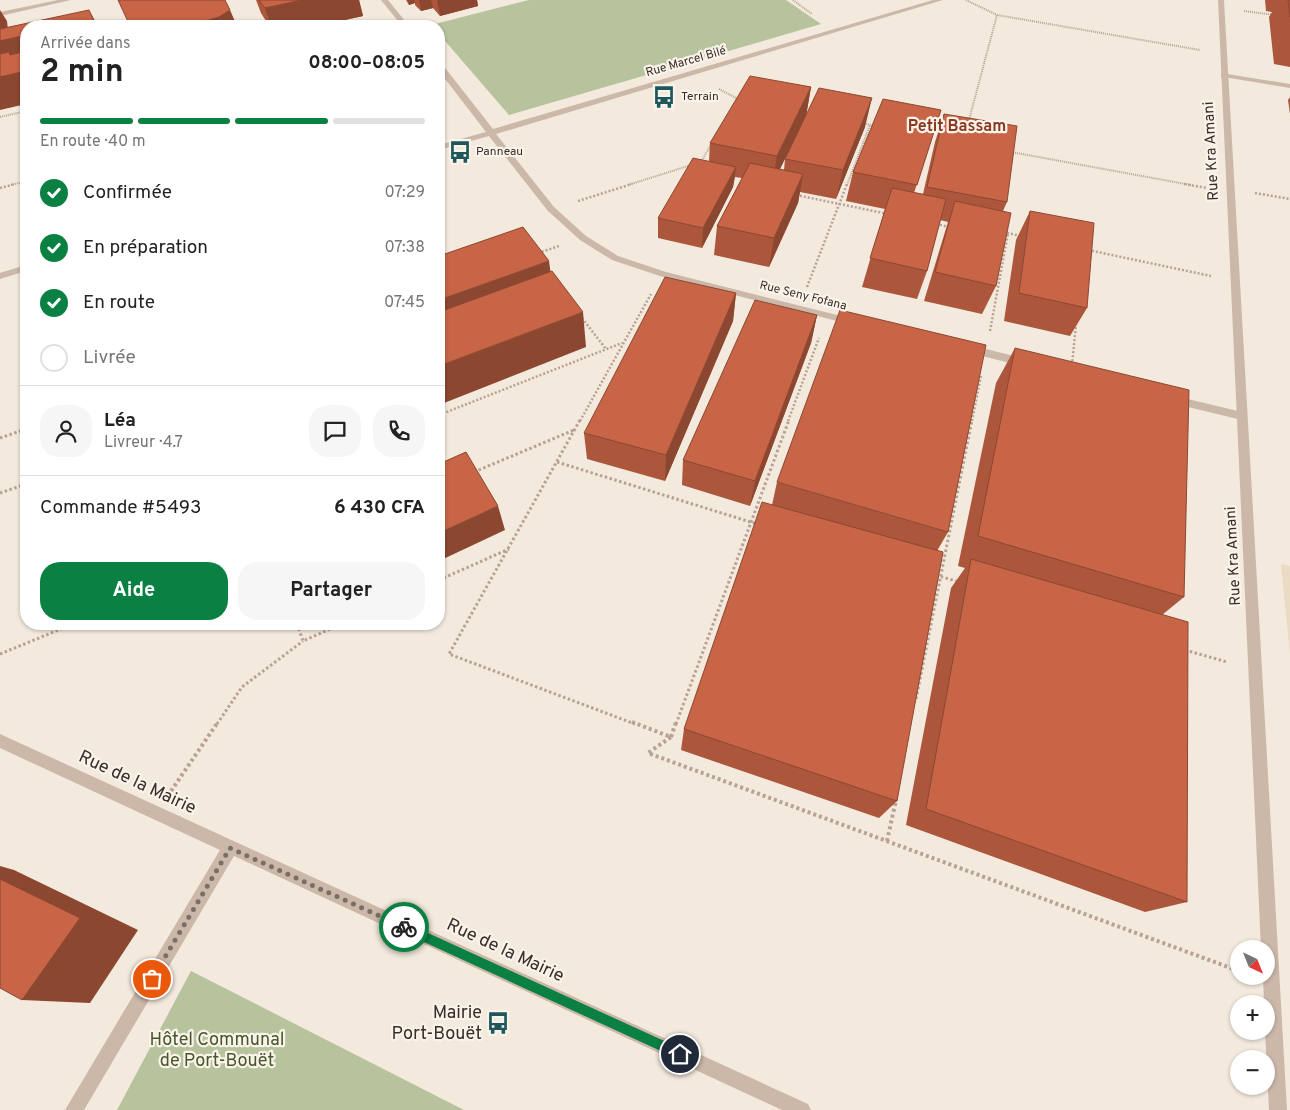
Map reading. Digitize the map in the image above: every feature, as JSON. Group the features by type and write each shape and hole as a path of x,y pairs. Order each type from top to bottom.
{"street":[{"path":"0,14 68,0"},
{"path":"384,0 401,20"},
{"name":"Rue Marcel Bilé","path":"445,146 940,0"},
{"name":"Rue Kra Amani","path":"1221,4 1278,1110"},
{"name":"Rue Seny Fofana","path":"445,73 551,209 583,238 615,258 663,274 864,325"},
{"path":"1224,75 1290,86"},
{"path":"0,276 20,270"},
{"path":"958,346 1071,374"},
{"path":"1156,395 1242,416"},
{"name":"Rue de la Mairie","path":"0,741 802,1110"},
{"path":"74,1110 230,848"}],"path":[{"path":"966,0 997,15 1223,54"},
{"path":"1221,4 1280,16"},
{"path":"968,124 997,15"},
{"path":"737,100 746,101"},
{"path":"0,117 20,112"},
{"path":"860,123 879,126"},
{"path":"799,308 838,203 870,125"},
{"path":"697,167 715,138"},
{"path":"1008,160 1010,151 1290,199"},
{"path":"551,209 692,165"},
{"path":"0,188 20,183"},
{"path":"790,193 896,216"},
{"path":"934,224 954,228"},
{"path":"1001,232 1027,237"},
{"path":"915,704 986,353 1008,233"},
{"path":"999,237 1006,239"},
{"path":"535,254 583,238"},
{"path":"1084,249 1235,280"},
{"path":"663,274 622,343 576,429 449,654 671,737"},
{"path":"579,314 606,349"},
{"path":"827,316 671,737 648,753 1230,968"},
{"path":"1071,374 1077,316"},
{"path":"445,412 622,343"},
{"path":"466,475 576,429"},
{"path":"0,438 20,431"},
{"path":"557,462 760,525"},
{"path":"0,493 20,486"},
{"path":"445,577 509,549"},
{"path":"930,574 969,585"},
{"path":"0,654 58,630"},
{"path":"299,630 303,641"},
{"path":"156,813 242,687 303,641 328,630"},
{"path":"1179,648 1255,671"},
{"path":"888,841 897,792"}],"green space":[{"path":"529,0 786,0 821,24 509,115 445,41 445,21"},
{"name":"Hôtel Communal de Port-Bouët","path":"191,971 464,1110 117,1110"}],"shaded area":[{"path":"1281,564 1290,566 1290,655"}],"building":[{"path":"118,0 225,0 230,10 219,17 209,20 127,20"},
{"path":"259,0 302,0 265,8"},
{"path":"1288,0 1290,0 1290,17"},
{"path":"89,10 93,20 42,20"},
{"path":"20,25 20,36 0,41 0,29"},
{"path":"9,52 10,55 20,52 20,72 0,77 0,54"},
{"path":"750,76 811,87 777,156 710,143"},
{"path":"819,88 872,98 843,170 785,159"},
{"path":"883,99 941,110 917,185 853,172"},
{"path":"944,114 1017,126 1007,202 927,187"},
{"path":"693,158 736,167 703,228 658,218"},
{"path":"750,163 803,174 774,238 717,226"},
{"path":"892,188 946,199 927,271 870,258"},
{"path":"955,201 1011,213 996,286 935,272"},
{"path":"1030,211 1094,223 1087,308 1019,293"},
{"path":"523,227 549,261 445,298 445,254"},
{"path":"552,271 583,312 445,364 445,310"},
{"path":"665,277 736,293 666,455 584,433"},
{"path":"755,300 817,315 755,481 683,460"},
{"path":"840,310 986,345 948,532 777,482"},
{"path":"1015,348 1189,390 1184,597 978,536"},
{"path":"466,452 498,506 445,530 445,461"},
{"path":"762,502 943,552 897,801 684,729"},
{"path":"971,559 1188,622 1187,902 926,809"},
{"path":"0,879 80,918 22,1000 0,988"}],"way so far":[{"path":"152,979 230,848 404,927"}],"place":[{"name":"Terrain","path":"664,97"},
{"name":"Panneau","path":"460,152"},
{"name":"Mairie Port-Bouët","path":"498,1023"}],"district":[{"name":"Petit Bassam","path":"957,127"}],"route":[{"path":"404,927 680,1054"}]}
